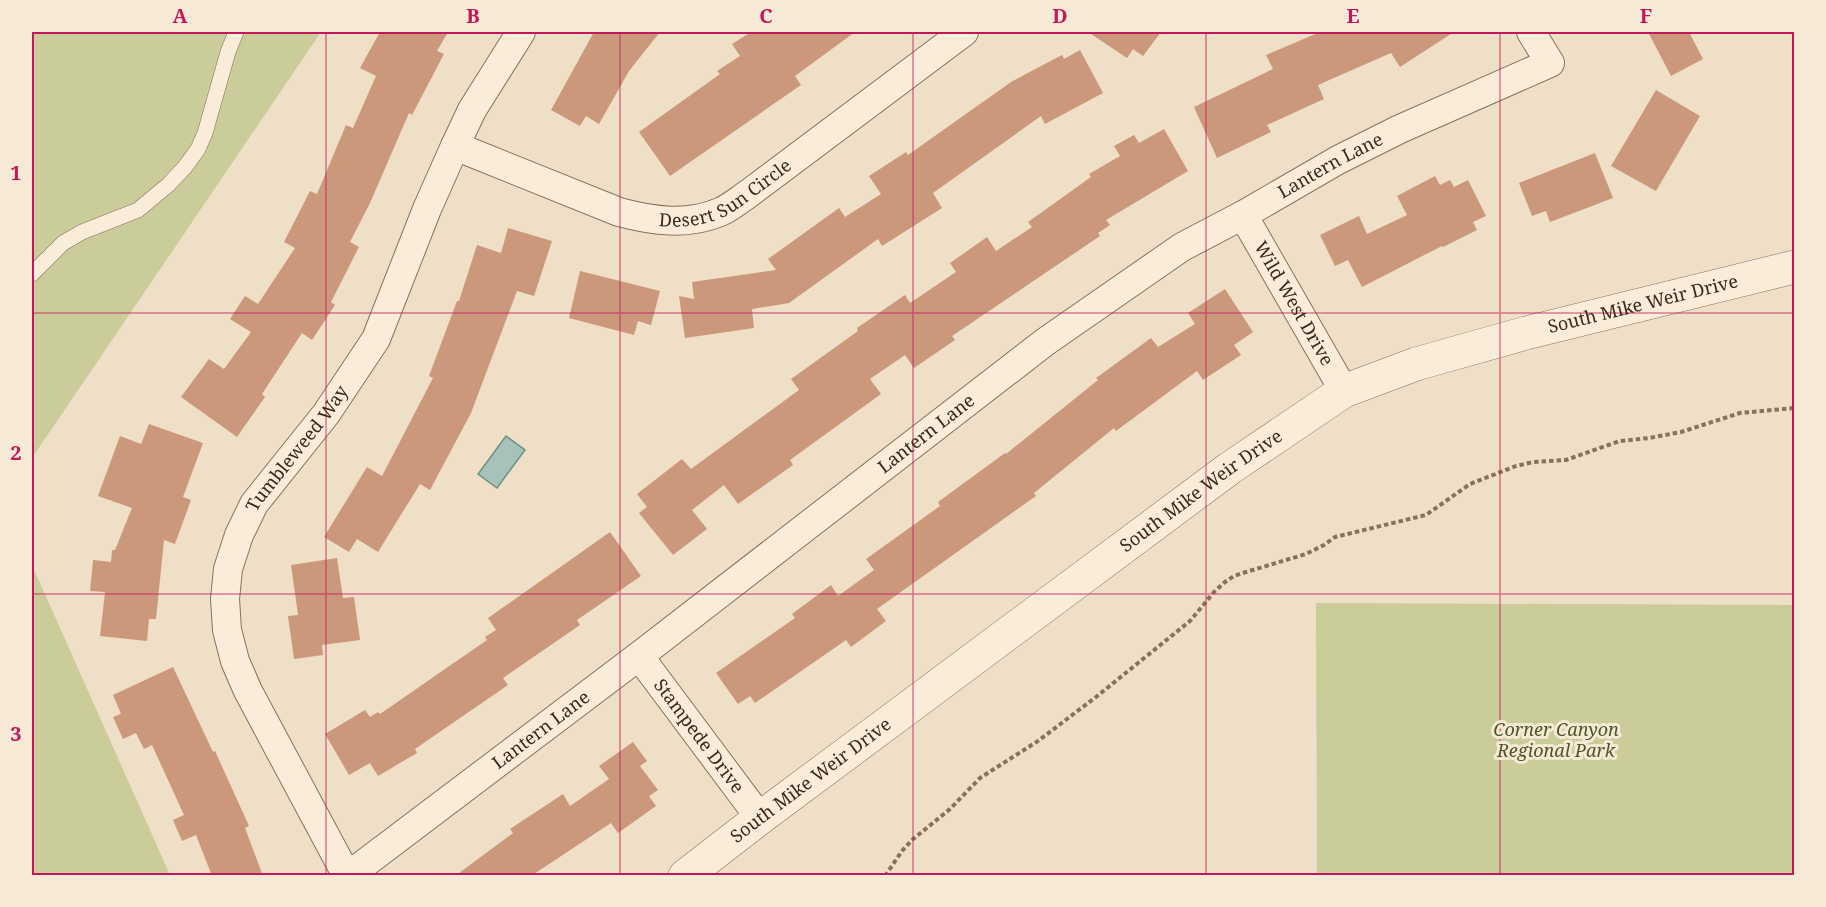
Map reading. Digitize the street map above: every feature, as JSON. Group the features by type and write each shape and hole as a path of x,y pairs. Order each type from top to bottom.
{"street":[{"name":"Tumbleweed Way","path":"347,876 248,691 235,661 227,630 225,599 228,569 239,535 254,504 326,414 376,339 427,209 472,110 521,32"},
{"name":"Desert Sun Circle","path":"455,146 619,212 672,222 697,219 722,211 747,194 964,32"},
{"name":"Lantern Lane","path":"347,876 639,656 1045,342 1182,247 1338,160 1400,129 1550,63 1531,32"},
{"name":"Wild West Drive","path":"1243,215 1344,392"},
{"name":"South Mike Weir Drive","path":"685,876 1230,468 1344,392 1416,364 1515,336 1794,267"},
{"name":"Stampede Drive","path":"639,656 760,818"}],"lane":[{"path":"32,274 63,243 82,232 138,210 168,185 185,167 206,133 228,52 236,32"}],"path":[{"path":"885,876 912,840 950,809 980,778 1038,741 1096,697 1190,621 1214,592 1234,576 1306,554 1335,537 1433,512 1470,484 1516,466 1533,462 1566,460 1620,441 1681,432 1740,413 1794,408"}],"green space":[{"path":"32,32 321,32 32,458"},
{"path":"32,565 170,875 32,875"},
{"name":"Corner Canyon Regional Park","path":"1316,603 1794,605 1794,875 1317,875"}],"shaded area":[{"path":"506,436 525,450 497,488 478,474"}],"building":[{"path":"380,32 448,32 437,51 444,54 412,115 409,113 370,203 350,242 359,247 331,302 335,305 312,340 302,333 262,394 265,397 237,437 181,397 209,359 224,369 251,332 230,319 245,296 258,304 295,248 284,242 310,191 317,194 346,125 353,128 376,76 360,68"},
{"path":"594,32 660,32 629,71 599,124 586,116 580,126 551,110"},
{"path":"751,32 855,32 795,76 801,85 670,176 639,132 720,74 717,71 740,56 732,44"},
{"path":"1088,32 1161,32 1143,56 1133,49 1127,58"},
{"path":"1320,32 1454,32 1400,67 1391,53 1318,85 1324,99 1267,125 1271,132 1217,158 1194,107 1273,69 1266,55"},
{"path":"1648,32 1689,32 1703,59 1671,76"},
{"path":"1080,50 1103,93 1045,124 1041,116 933,193 942,208 882,246 878,239 789,303 752,309 754,328 685,338 679,296 694,299 692,282 776,270 768,259 839,208 845,217 881,194 869,176 906,152 908,155 1011,82 1062,55 1064,59"},
{"path":"1656,90 1700,116 1656,191 1611,166"},
{"path":"1164,129 1188,171 1106,220 1110,225 1098,233 1100,236 952,336 955,340 914,368 905,355 870,379 881,394 790,460 793,465 738,504 724,485 692,510 707,529 673,555 639,513 647,507 637,494 682,459 691,469 799,390 791,379 858,331 857,328 905,295 910,303 956,272 950,263 987,237 996,251 1032,227 1028,222 1091,177 1089,174 1120,156 1114,146 1134,135 1139,143"},
{"path":"1595,153 1613,198 1550,222 1546,211 1532,216 1519,183"},
{"path":"1435,176 1440,185 1450,180 1454,187 1468,180 1486,216 1473,222 1477,230 1362,287 1348,260 1335,266 1320,235 1359,216 1367,234 1407,215 1397,196"},
{"path":"508,228 552,241 534,296 517,291 471,413 430,490 420,484 378,552 357,539 349,552 324,537 367,467 382,476 433,378 429,376 457,301 459,301 477,245 501,253"},
{"path":"580,271 660,291 651,325 638,321 634,335 569,318"},
{"path":"1225,289 1253,332 1234,345 1241,355 1203,380 1197,371 1116,431 1114,428 1034,493 1036,496 877,609 886,621 851,647 846,640 755,703 750,696 738,704 716,673 795,618 792,614 831,585 838,596 874,570 866,559 940,506 938,502 1006,454 1098,380 1096,378 1151,338 1158,347 1195,324 1188,313"},
{"path":"149,424 203,443 183,497 191,500 175,544 164,540 156,619 149,619 147,641 100,636 105,592 90,591 93,560 111,562 112,550 115,550 132,508 98,496 120,436 141,444"},
{"path":"610,532 641,576 577,620 580,625 503,678 508,685 415,749 417,753 378,776 370,763 349,775 325,734 365,710 370,717 378,712 380,714 487,640 485,637 496,630 488,618"},
{"path":"337,558 343,598 354,597 360,640 322,645 323,655 294,659 288,616 298,615 291,565"},
{"path":"173,667 249,826 245,828 263,876 212,876 196,835 182,841 173,820 184,815 152,745 144,749 136,733 123,739 113,717 121,714 113,695"},
{"path":"633,742 647,761 640,766 658,790 649,796 656,806 618,833 611,823 531,876 455,876 513,833 510,829 563,794 570,806 609,779 599,766"}]}
